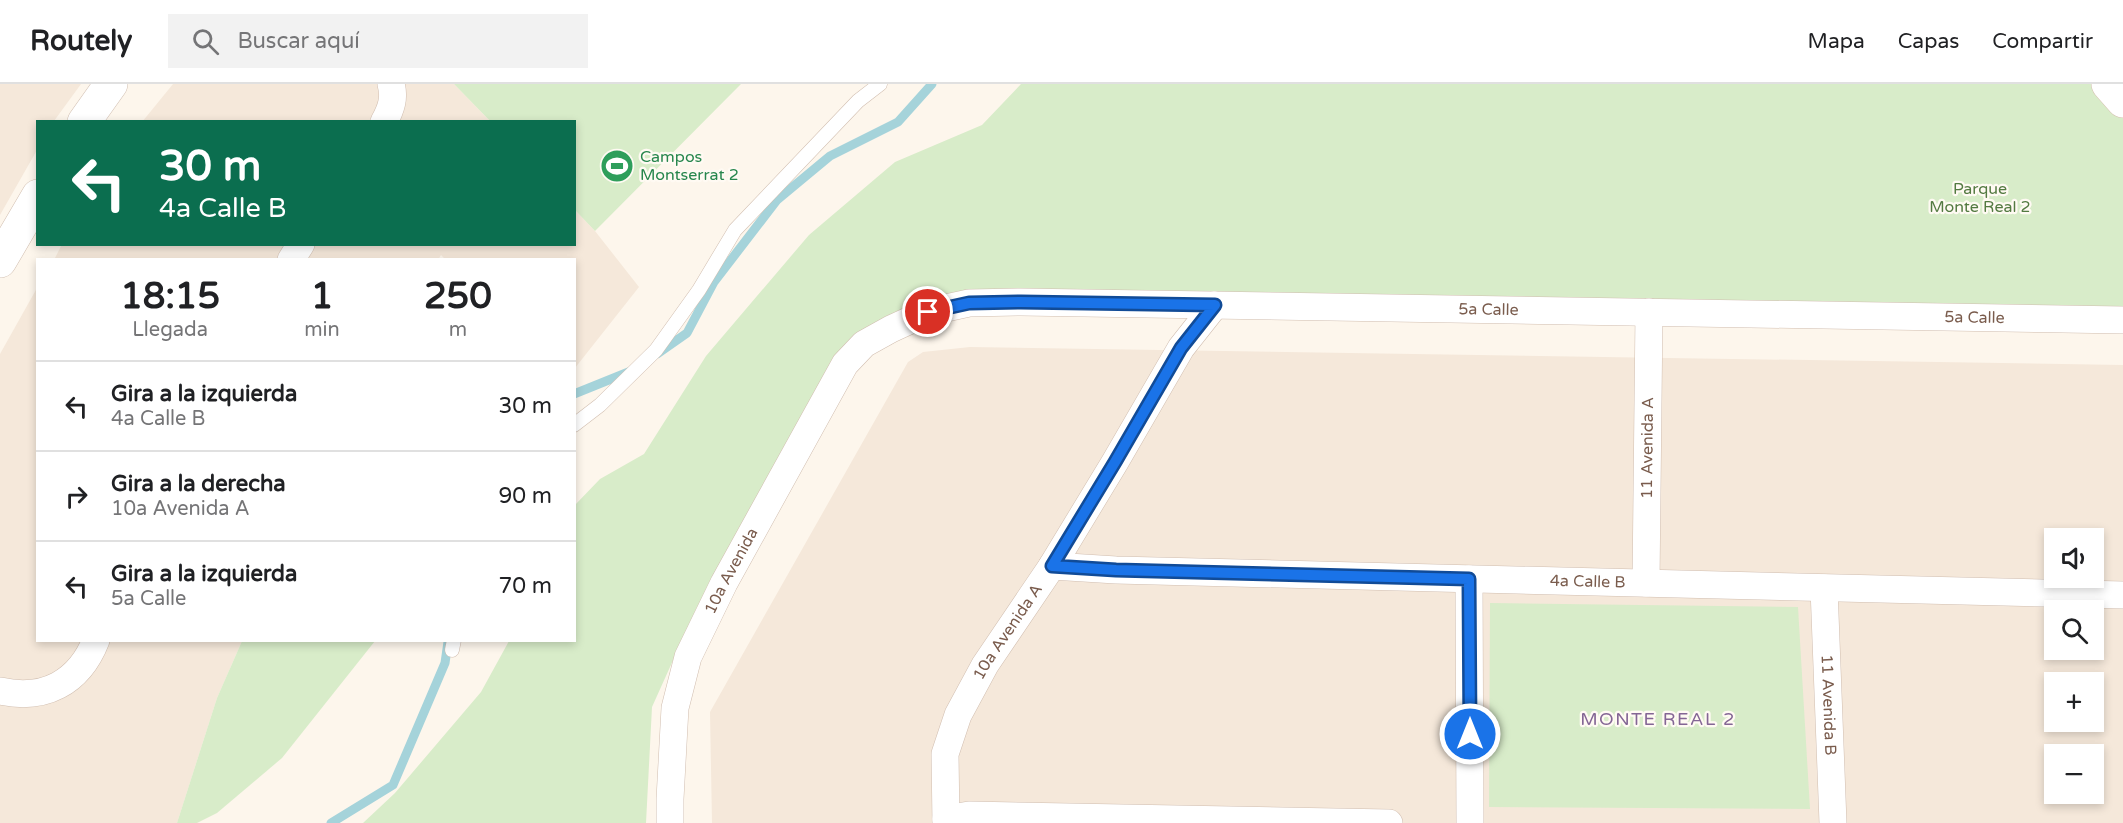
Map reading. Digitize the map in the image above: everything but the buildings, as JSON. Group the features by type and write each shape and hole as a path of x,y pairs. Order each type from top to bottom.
{"street":[{"path":"2108,84 2123,101"},
{"path":"385,120 392,108 392,86"},
{"path":"85,120 100,87"},
{"path":"0,261 36,199"},
{"name":"5a Calle","path":"864,344 891,328 928,312 969,303 1021,302 2123,320"},
{"name":"10a Avenida A","path":"946,821 945,754 958,715 985,665 1052,566 1181,348 1215,305"},
{"name":"11 Avenida A","path":"1646,583 1649,312"},
{"name":"10a Avenida","path":"670,823 675,708 688,657 724,583 845,364 864,344"},
{"name":"4a Calle B","path":"1052,566 1128,570 2123,595"},
{"path":"1469,579 1470,823"},
{"name":"11 Avenida B","path":"1824,588 1833,823"},
{"path":"0,691 17,695 37,694 60,685 90,656 95,642"},
{"path":"946,821 969,815 1389,823"}],"lane":[{"path":"576,423 600,405 656,350 699,290 735,231 858,101 880,84"}],"shaded area":[{"path":"0,84 81,84 55,120 36,120 36,152 0,215"},
{"path":"173,84 454,84 489,120 144,120"},
{"path":"576,211 595,231 639,287 576,367 576,258 444,258 441,255 439,258 55,258 61,246 576,246"},
{"path":"36,290 36,642 242,642 217,698 177,823 0,823 0,354"},
{"path":"970,347 2123,365 2123,823 712,823 710,712 908,362 923,352"}],"green space":[{"name":"Campos Montserrat 2","path":"454,84 741,84 595,231 576,211 576,120 489,120"},
{"name":"Parque Monte Real 2","path":"1021,84 2097,84 2123,113 2123,315 970,298 836,368 697,607 652,707 646,823 363,823 395,793 481,692 508,642 576,642 576,504 600,479 644,454 706,356 809,235 895,162 982,125"},
{"path":"1490,603 1798,607 1810,809 1489,807"},
{"path":"242,642 374,642 282,758 217,813 197,823 177,823 217,698"}],"waterway":[{"path":"657,354 687,333 714,282 777,200 830,156 898,122 932,84"},
{"path":"576,393 631,371"},
{"path":"331,823 393,785 445,663 448,642"}],"place":[{"name":"Campos Montserrat 2","path":"617,166"}],"district":[{"name":"MONTE REAL 2","path":"1658,719"}],"route":[{"path":"928,312 969,303 1215,305 1181,348 1052,566 1116,570 1469,579 1470,734"}]}
